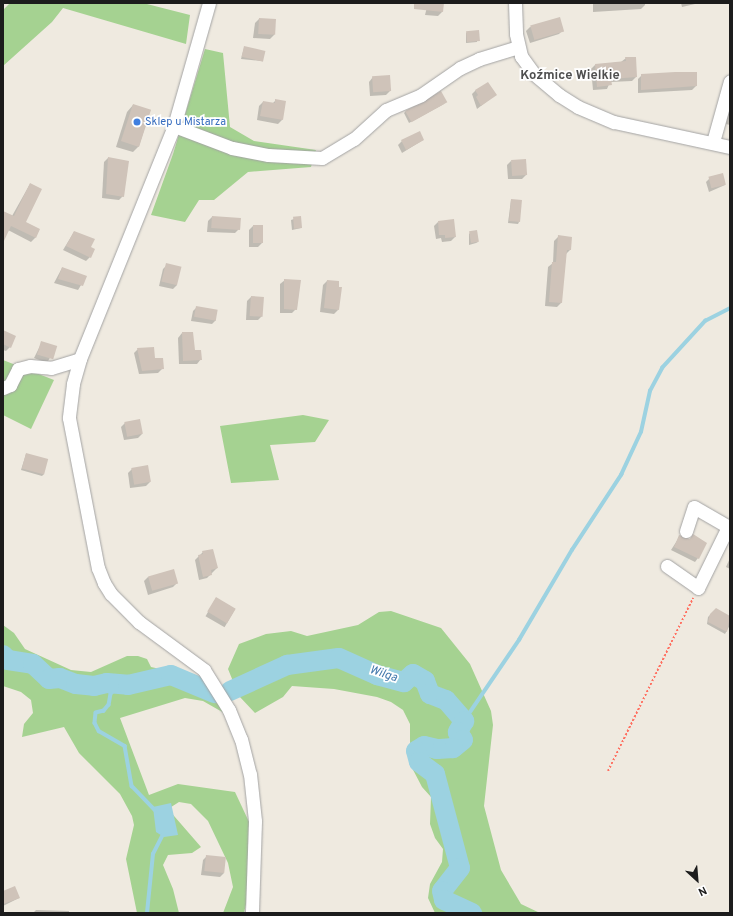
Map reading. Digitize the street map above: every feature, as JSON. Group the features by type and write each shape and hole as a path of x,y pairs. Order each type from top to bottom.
{"street":[{"path":"209,3 174,126 80,359 73,384 69,418 98,568 111,594 139,622 204,670 217,687 230,710 250,774 255,821 252,913"},
{"path":"515,3 518,47 525,63 534,74 558,95 578,107 614,122 641,129 713,142 730,147"},
{"path":"174,126 232,148 268,155 322,158 354,139 386,110 421,95 460,68 479,59 518,47"},
{"path":"713,142 730,81"},
{"path":"3,388 10,385 18,369 30,366 50,368 80,359"},
{"path":"667,566 698,588 729,527 694,507 686,531"}],"path":[{"path":"608,771 698,588"}],"green space":[{"path":"10,3 143,3 190,15 186,44 63,8 52,22 3,66 3,10"},
{"path":"205,49 223,53 230,127 254,141 316,150 311,167 248,172 214,200 199,200 185,222 151,215 173,154"},
{"path":"3,360 54,380 31,429 3,415"},
{"path":"303,415 329,420 315,442 270,445 279,480 231,483 220,426"},
{"path":"391,611 441,628 470,664 491,711 493,725 484,806 501,870 521,904 540,913 435,913 428,898 430,884 442,862 443,849 435,838 430,824 431,797 422,787 410,764 410,724 403,710 391,702 377,697 334,689 292,686 283,697 255,713 239,696 228,669 239,644 266,634 291,631 307,636 358,625 379,612"},
{"path":"3,625 14,633 25,649 71,670 91,672 127,656 138,656 147,659 151,667 160,669 170,667 189,673 211,692 224,713 203,701 185,698 120,718 149,795 178,784 235,792 250,824 250,886 244,913 223,913 233,887 228,863 208,821 191,804 179,802 168,809 201,847 192,853 168,855 163,865 173,889 179,913 137,913 126,859 134,825 132,816 120,794 79,753 64,727 22,737 24,724 33,713 31,700 21,692 3,686"}],"water":[{"path":"171,803 178,835 164,837 156,832 153,807"}],"building":[{"path":"414,3 444,3 443,12 414,9"},
{"path":"560,17 564,31 534,40 530,26"},
{"path":"259,18 276,19 275,35 258,34"},
{"path":"479,30 480,41 467,42 466,31"},
{"path":"244,46 265,51 263,62 242,57"},
{"path":"625,57 636,57 637,77 611,79 612,85 597,87 595,64 626,61"},
{"path":"697,72 697,86 641,90 641,74"},
{"path":"390,75 391,91 373,92 372,76"},
{"path":"488,82 497,95 481,106 476,97 478,95 475,90"},
{"path":"441,91 447,102 411,122 405,111"},
{"path":"275,99 286,101 283,120 260,116 263,101 275,103"},
{"path":"133,104 151,110 139,147 121,141"},
{"path":"420,131 424,140 406,150 401,140"},
{"path":"108,157 129,161 124,197 106,194"},
{"path":"526,159 527,175 512,176 511,160"},
{"path":"723,173 726,185 711,188 708,177"},
{"path":"30,183 42,189 26,222 40,229 36,238 11,226 3,243 3,211 14,216"},
{"path":"511,199 522,200 520,222 509,221"},
{"path":"212,216 241,218 240,230 211,228"},
{"path":"301,216 302,228 294,229 293,217"},
{"path":"454,219 456,237 445,238 445,235 439,235 438,221"},
{"path":"253,225 263,225 263,243 253,243"},
{"path":"477,230 479,242 471,243 469,231"},
{"path":"74,231 95,239 91,247 95,249 91,258 66,246"},
{"path":"558,235 572,237 571,250 567,250 562,303 549,302 552,262 556,262"},
{"path":"166,263 182,267 177,285 161,281"},
{"path":"62,267 87,276 83,286 58,279"},
{"path":"284,279 301,280 297,310 284,309"},
{"path":"327,280 339,281 339,287 342,287 339,310 324,308"},
{"path":"251,296 264,297 263,317 250,316"},
{"path":"196,306 218,310 216,321 194,317"},
{"path":"3,330 16,336 11,348 3,344"},
{"path":"182,332 193,332 195,350 201,350 202,360 183,361"},
{"path":"41,341 57,346 53,359 37,354"},
{"path":"154,347 155,358 163,358 164,369 142,371 137,348"},
{"path":"140,419 143,434 127,437 124,422"},
{"path":"26,453 48,459 44,474 22,468"},
{"path":"148,465 151,482 134,485 131,468"},
{"path":"693,534 707,543 699,559 674,547 679,535 690,539"},
{"path":"213,549 218,568 211,570 212,575 203,577 198,555 203,554 202,551"},
{"path":"174,569 178,583 152,591 148,576"},
{"path":"216,597 236,609 227,623 207,612"},
{"path":"716,608 730,616 727,632 708,622 710,614"},
{"path":"206,855 226,857 224,873 204,871"},
{"path":"15,886 20,898 3,904 3,891"}],"waterway":[{"path":"464,721 519,640 572,550 621,475 641,432 650,391 662,368 705,321 730,308"},
{"name":"Wilga","path":"3,655 8,660 33,664 49,679 60,678 76,684 94,686 107,683 128,685 171,675 214,693"},
{"name":"Wilga","path":"230,691 287,665 339,658 377,675 404,682 413,674 425,681 430,694 446,700 464,721 458,732 463,740 453,748 437,749 424,746 416,751 419,762 435,774 460,868 442,891 444,900 472,913"},
{"path":"121,685 111,694 109,705 104,711 96,713 95,723 99,731 125,746 132,786 155,810"},
{"path":"147,913 153,854 163,834"}],"place":[{"name":"Sklep u Mistarza","path":"137,122"}],"district":[{"name":"Koźmice Wielkie","path":"570,76"}]}
